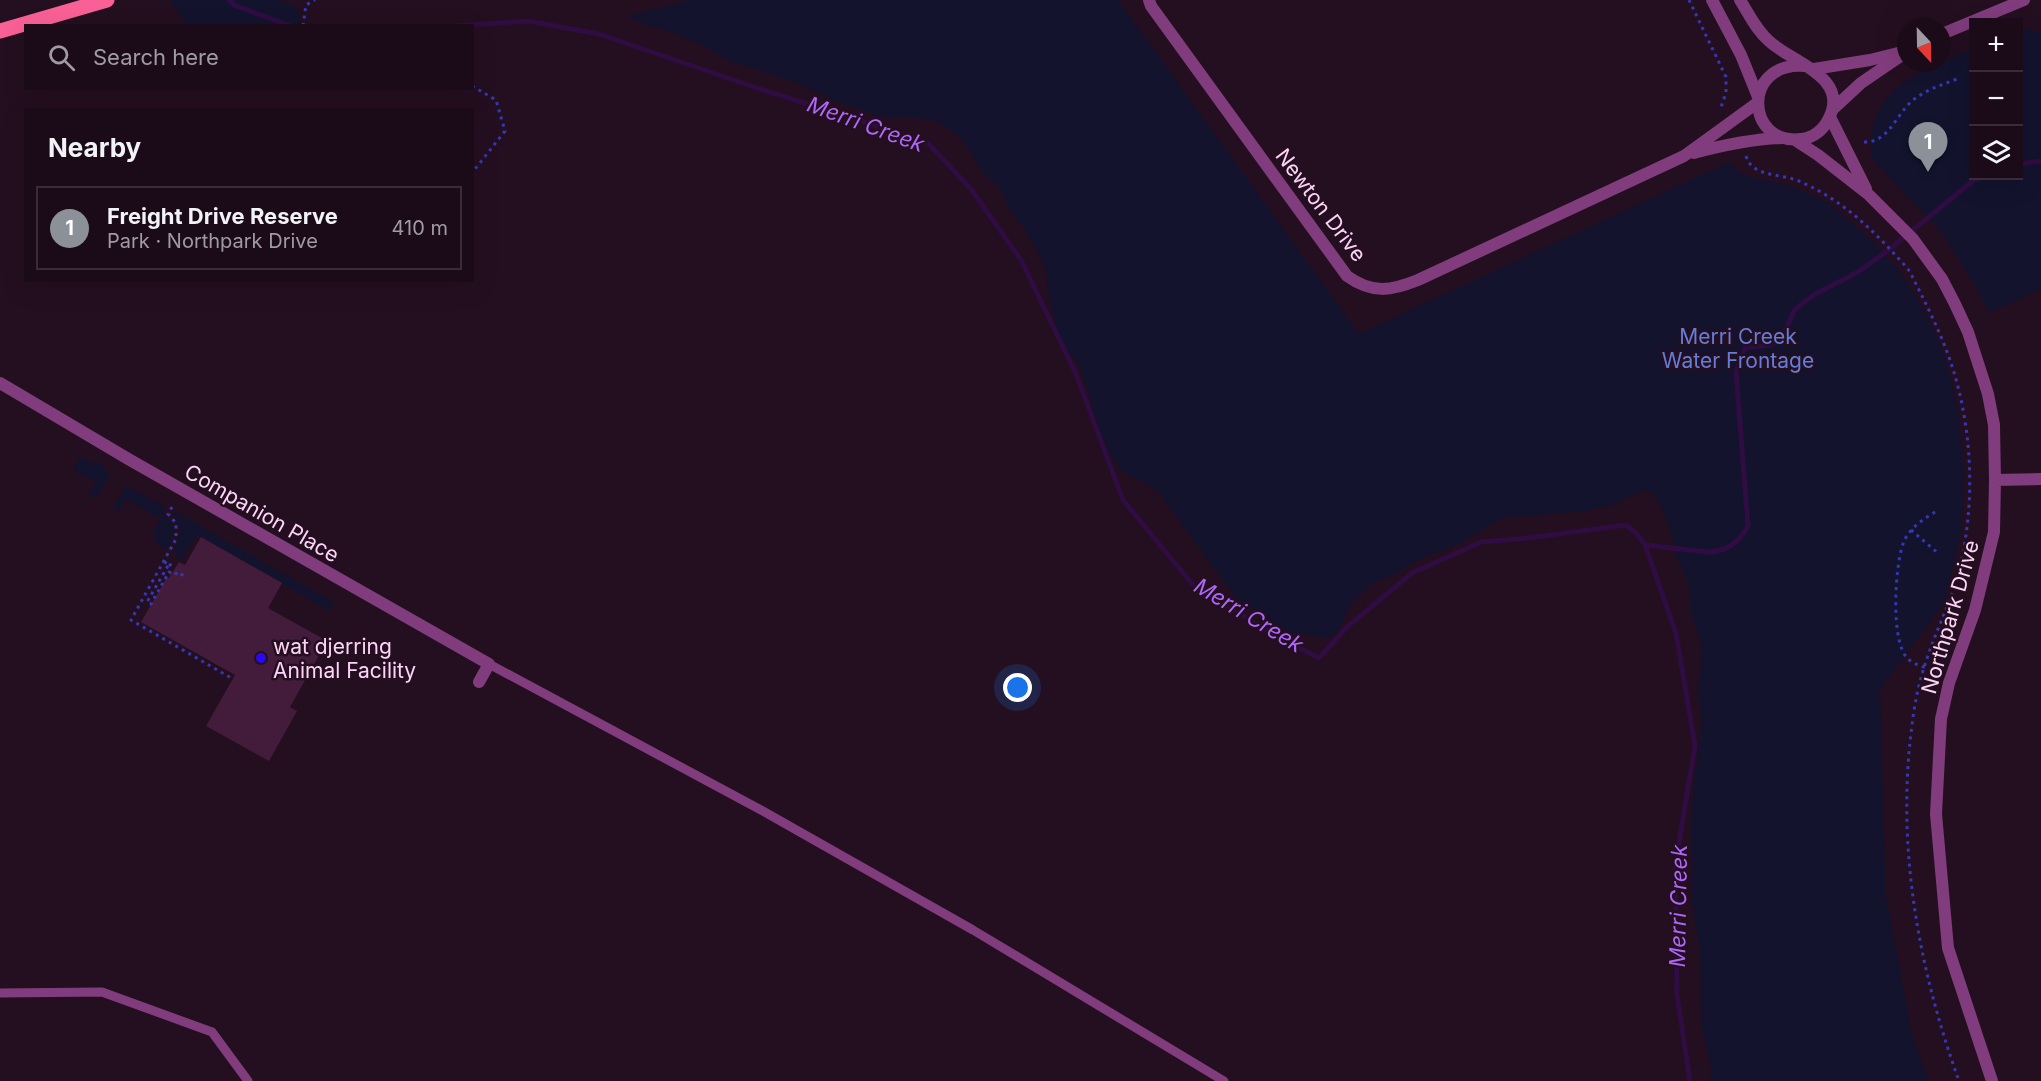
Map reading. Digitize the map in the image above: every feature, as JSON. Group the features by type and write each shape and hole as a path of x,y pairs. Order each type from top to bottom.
{"main road":[{"path":"0,31 107,0"}],"street":[{"path":"1712,0 1738,48 1757,100 1759,115 1773,133 1790,139 1806,139 1816,134 1832,113 1862,83 1897,58"},
{"path":"1740,0 1767,40 1823,76 1830,86 1833,97 1832,113"},
{"path":"1951,30 2024,0"},
{"name":"Newton Drive","path":"1147,2 1347,276 1379,290 1399,288 1418,280 1684,156 1734,142 1756,139 1790,139"},
{"path":"1757,100 1762,85 1769,75 1779,68 1791,65 1809,67 1870,60 1897,54"},
{"name":"Newton Drive","path":"1684,156 1757,100"},
{"name":"Northpark Drive","path":"1832,113 1868,194"},
{"name":"Northpark Drive","path":"1790,139 1818,155 1868,194 1913,239 1927,257 1955,304 1968,332 1980,367 1994,425 1994,532 1975,610 1952,673 1941,719 1936,814 1948,948 1992,1081"},
{"name":"Companion Place","path":"0,383 130,460 489,664"},
{"path":"1995,480 2041,479"},
{"path":"479,682 489,664"}],"lane":[{"path":"489,664 761,810 973,930 1224,1081"},
{"path":"0,993 102,992 212,1032 248,1081"}],"path":[{"path":"303,24 306,5 315,0"},
{"path":"1689,0 1726,77 1726,93 1721,107 1728,117"},
{"path":"1864,142 1876,141 1882,137 1903,111 1919,96 1957,79"},
{"path":"474,87 496,100 505,131 474,170"},
{"path":"1745,150 1752,168 1786,176 1816,189 1852,213 1875,232 1908,269 1939,332 1951,364 1964,416 1969,467 1968,519 1956,581 1925,667 1915,703 1908,753 1911,893 1930,986 1959,1081"},
{"path":"172,507 168,514 176,523 177,534 131,620 233,679"},
{"path":"1935,512 1911,530 1903,543 1896,588 1899,640 1902,652 1908,660 1925,667 1952,673"},
{"path":"1911,530 1939,554"},
{"path":"164,562 175,568"},
{"path":"169,564 147,602 151,604 169,572 175,575 177,572 186,577"}],"green space":[{"path":"169,0 279,0 298,8 300,24 187,24"},
{"name":"Merri Creek Water Frontage","path":"691,0 1118,0 1359,334 1729,162 1743,175 1791,186 1828,203 1872,240 1899,271 1916,296 1938,339 1950,374 1959,416 1965,474 1961,533 1944,603 1880,689 1886,897 1912,1034 1928,1081 1710,1081 1711,1067 1701,1024 1700,952 1691,897 1691,812 1702,718 1697,692 1702,656 1701,644 1691,614 1688,580 1676,558 1671,532 1658,501 1652,493 1644,491 1636,493 1615,504 1585,511 1500,519 1457,545 1426,556 1372,584 1353,601 1336,633 1327,638 1290,632 1261,617 1236,598 1159,493 1121,470 1110,455 1079,366 1060,341 1043,262 1023,226 1010,211 1001,190 981,170 969,149 954,132 933,120 879,117 862,109 842,104 793,81 727,60 704,46 663,29 640,23 628,16"},
{"path":"2023,29 2041,32 2041,289 1989,313 1975,285 1939,229 1873,160 1871,151 1874,123 1889,95 1920,72 1951,72 1951,58 1969,50 1969,180 2023,180"},
{"path":"80,457 86,461 100,463 110,475 96,499 89,495 96,482 73,469"},
{"path":"126,486 165,507 163,515 172,522 175,531 167,550 155,543 156,538 153,532 160,519 126,499 119,512 113,508"},
{"path":"176,512 335,603 330,611 197,535 181,561 176,558 175,548 180,529 172,515"}],"building":[{"name":"wat djerring Animal Facility","path":"201,537 282,583 268,608 327,641 290,707 297,711 269,761 206,726 235,675 141,622 167,577 169,578 179,562 185,565"}],"waterway":[{"name":"Merri Creek","path":"229,0 236,6 286,24"},
{"name":"Merri Creek","path":"474,25 528,21 599,34 757,88 927,142 971,189 1021,260 1076,374 1123,500 1192,584 1274,635 1319,658 1347,627 1412,573 1481,542 1626,525 1637,534 1645,545 1676,633 1695,746 1675,866 1677,995 1690,1081"},
{"path":"2023,163 2041,161"},
{"path":"1645,545 1714,552 1726,548 1740,537 1748,526 1736,372 1745,348 1770,345 1781,340 1795,309 1815,294 1858,272 1886,252 1974,180"}],"place":[{"name":"Freight Drive Reserve","path":"1928,172"},
{"name":"wat djerring Animal Facility","path":"261,658"}]}
